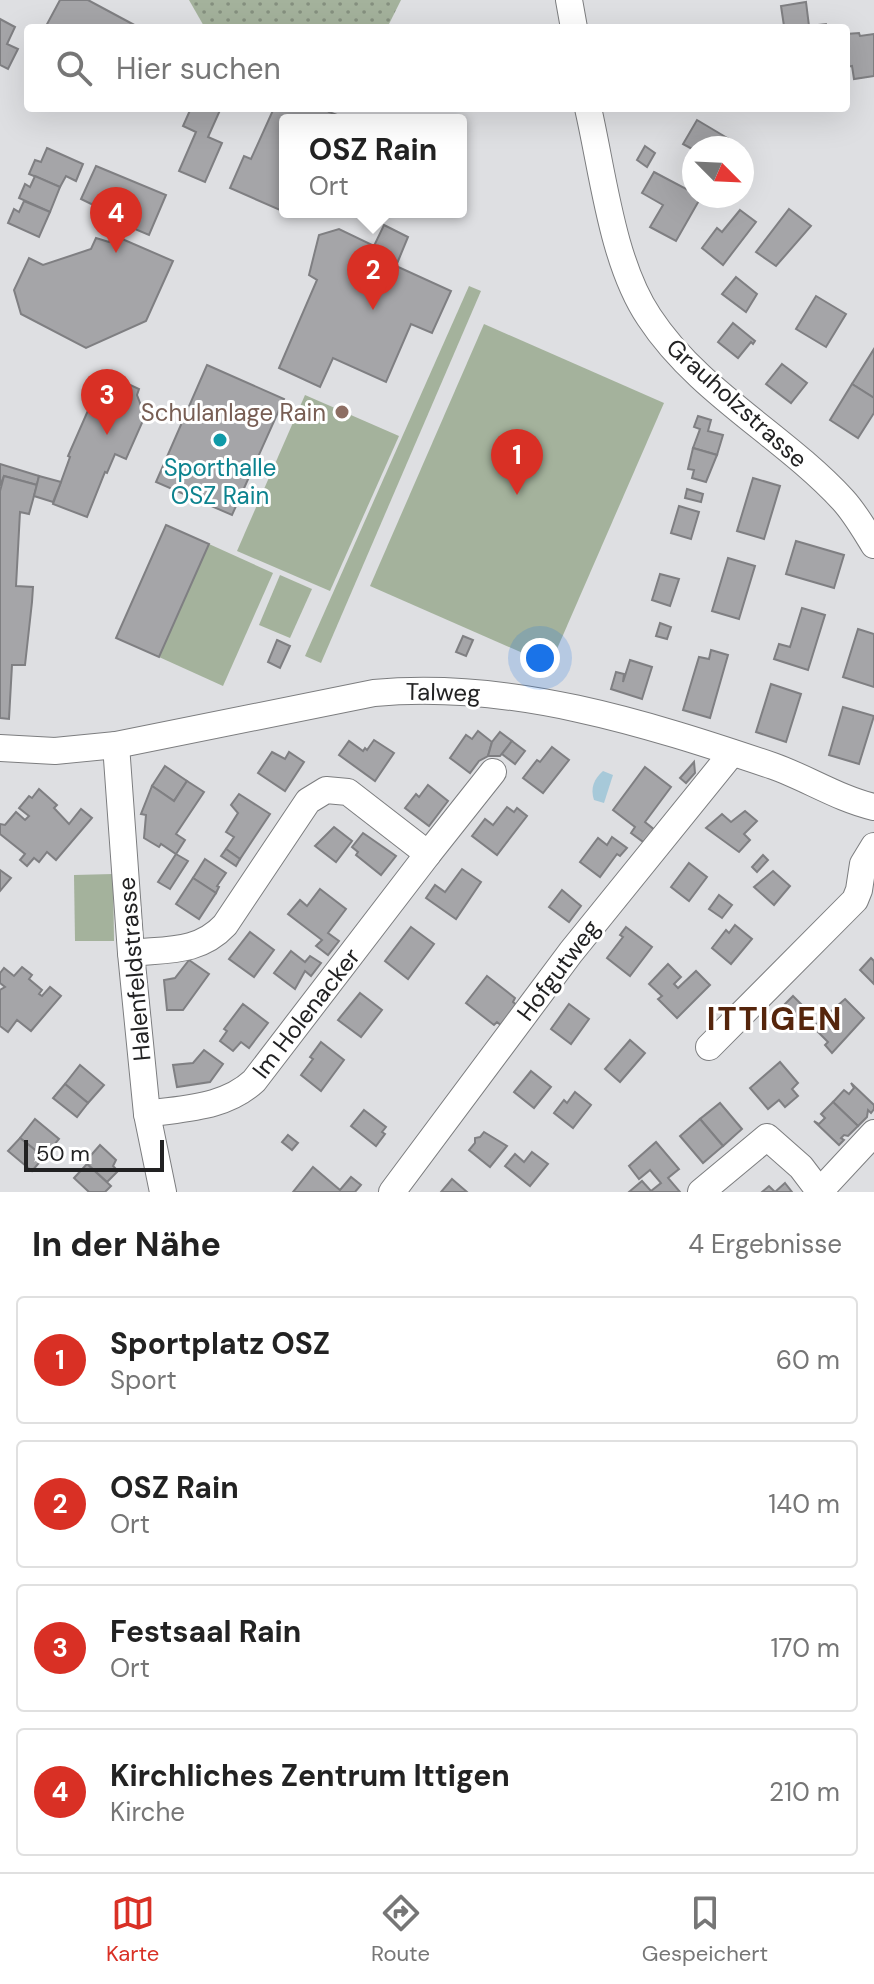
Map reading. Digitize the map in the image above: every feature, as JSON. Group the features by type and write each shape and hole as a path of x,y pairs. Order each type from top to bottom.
{"street":[{"path":"569,0 573,24"},
{"name":"Grauholzstrasse","path":"589,112 619,247 635,294 648,315 679,354 833,489 874,545"},
{"name":"Talweg","path":"0,748 55,751 116,745 374,693 438,689 522,697 652,730 797,775 874,807"},
{"name":"Halenfeldstrasse","path":"116,745 131,953 147,1114 163,1192"},
{"name":"Hofgutweg","path":"392,1192 571,952 732,753"},
{"name":"Im Holenacker","path":"147,1114 227,1100 241,1094 493,772"},
{"path":"131,953 198,945 212,939 225,925 308,801 326,790 348,792 428,854"},
{"path":"709,1047 855,900 863,864 874,846"},
{"path":"701,1192 767,1137 801,1167 820,1192 874,1133"}],"green space":[{"path":"189,0 401,0 389,24 203,24"},
{"path":"469,286 481,291 321,663 305,656"},
{"path":"484,324 664,403 550,665 370,586"},
{"path":"305,395 399,436 330,591 237,551"},
{"path":"209,544 273,573 223,686 159,657"},
{"path":"280,575 312,589 290,638 259,625"},
{"path":"113,874 114,941 75,941 74,875"}],"water":[{"path":"603,771 613,775 604,803 594,800 592,792 595,781"}],"building":[{"path":"60,0 88,0 133,24 47,24"},
{"path":"806,2 809,24 784,24 781,6"},
{"path":"0,19 15,27 7,44 18,49 8,69 0,65"},
{"path":"850,34 874,34 874,76 854,79 850,66"},
{"path":"189,112 219,112 208,137 222,143 205,182 179,171 196,132 183,126"},
{"path":"272,112 334,114 279,114 279,210 230,188 244,156 251,159"},
{"path":"697,120 724,136 688,136"},
{"path":"645,146 655,153 647,167 637,160"},
{"path":"47,148 83,164 76,181 66,176 60,187 29,174 35,160 41,162"},
{"path":"96,166 166,195 149,235 128,226 122,239 173,261 146,321 86,348 21,314 14,290 29,258 43,265 91,249 96,238 109,242 120,218 81,199"},
{"path":"654,172 682,187 682,208 695,208 676,241 650,227 663,205 642,193"},
{"path":"35,176 60,187 50,212 19,198 25,184 30,187"},
{"path":"24,201 50,212 39,237 8,223 14,209 19,212"},
{"path":"789,209 811,226 776,266 756,252"},
{"path":"740,210 756,222 723,265 702,248 717,228 722,232"},
{"path":"384,225 408,237 396,266 451,291 432,333 411,324 386,382 333,358 320,387 279,368 317,280 309,275 319,235 339,229 374,246"},
{"path":"736,277 757,294 746,312 722,294"},
{"path":"816,296 846,314 826,347 796,329"},
{"path":"733,323 755,341 738,358 718,342"},
{"path":"874,349 874,398 852,384"},
{"path":"782,364 807,383 791,403 766,384"},
{"name":"Sporthalle OSZ Rain","path":"207,365 284,399 232,515 156,482"},
{"path":"111,376 139,389 137,395 145,416 126,459 115,454 87,517 53,504 68,456 97,390 100,391 105,379"},
{"path":"852,384 874,398 874,413 858,438 830,420"},
{"path":"698,416 711,420 708,431 723,435 717,455 693,448 700,429 694,427"},
{"path":"693,448 717,455 706,482 692,478 694,470 688,469"},
{"path":"0,464 39,476 37,485 4,476 0,486"},
{"path":"4,476 37,485 29,514 20,512 16,586 33,587 25,665 12,665 9,719 0,718 0,491"},
{"path":"39,476 61,482 53,502 34,496"},
{"path":"753,478 780,486 764,539 737,531"},
{"path":"687,489 703,494 701,502 685,498"},
{"path":"679,506 699,512 691,539 671,533"},
{"path":"166,525 209,544 159,657 116,638"},
{"path":"796,541 844,555 834,588 786,574"},
{"path":"728,558 755,566 739,619 712,611"},
{"path":"660,574 679,579 670,606 652,600"},
{"path":"802,608 825,615 808,670 774,659 779,644 790,647"},
{"path":"660,623 671,627 667,639 656,636"},
{"path":"858,629 874,634 874,687 843,677"},
{"path":"463,636 473,640 466,656 456,652"},
{"path":"277,640 290,646 280,668 268,662"},
{"path":"711,650 728,655 710,718 683,710 699,657 709,659"},
{"path":"630,660 652,667 642,699 611,689 616,672 624,674 623,682"},
{"path":"771,684 801,694 786,742 756,732"},
{"path":"843,707 874,716 859,764 829,755"},
{"path":"478,731 492,742 488,756 479,761 470,773 450,758 466,735 472,739"},
{"path":"500,732 512,741 500,756 488,756 492,742"},
{"path":"374,740 394,753 375,781 339,755 349,741 363,751"},
{"path":"512,741 525,751 515,764 502,754"},
{"path":"552,747 569,760 543,793 523,778"},
{"path":"272,752 285,759 289,752 304,762 285,791 258,773"},
{"path":"694,762 695,773 686,783 680,778"},
{"path":"165,766 187,781 174,801 152,786"},
{"path":"645,767 671,787 645,822 656,831 646,844 631,833 635,827 613,810"},
{"path":"187,781 204,792 176,834 185,840 176,854 144,838 146,815 141,814 152,786 174,801"},
{"path":"428,785 448,801 429,826 405,808"},
{"path":"39,789 57,805 54,808 69,824 81,809 92,818 56,860 47,852 39,862 34,858 27,866 20,860 25,854 0,834 0,824 5,825 16,812 25,820 29,816 19,808"},
{"path":"239,794 270,814 240,859 226,849 234,837 226,832 238,813 231,805"},
{"path":"507,807 514,812 517,808 527,816 497,855 472,836 485,819 493,825"},
{"path":"745,811 757,821 744,834 750,840 739,852 706,828 722,814 731,822"},
{"path":"334,827 352,841 336,862 315,846"},
{"path":"363,833 396,856 381,875 356,855 358,852 352,847"},
{"path":"612,837 627,848 620,856 617,854 600,877 580,862 598,838 607,845"},
{"path":"226,849 240,859 236,866 221,856"},
{"path":"176,854 188,861 170,889 158,882"},
{"path":"763,855 768,860 757,872 752,867"},
{"path":"205,859 226,873 216,893 193,878"},
{"path":"689,863 707,877 689,901 671,887"},
{"path":"462,869 481,882 456,919 426,898 435,885 445,892"},
{"path":"0,870 11,878 0,891"},
{"path":"773,871 790,886 774,905 754,887"},
{"path":"193,878 216,893 199,919 176,904"},
{"path":"320,889 346,909 328,933 339,941 328,955 316,946 322,940 288,914 300,900 307,906"},
{"path":"562,890 581,906 569,922 549,907"},
{"path":"719,895 732,905 722,918 709,909"},
{"path":"735,925 752,939 731,964 712,948 726,930 729,933"},
{"path":"411,927 434,944 408,979 385,961"},
{"path":"626,927 652,947 630,976 607,958 623,937 620,935"},
{"path":"250,932 274,950 254,977 229,959"},
{"path":"291,951 305,962 310,956 321,963 311,976 305,971 295,989 274,973"},
{"path":"871,958 874,961 874,984 860,970"},
{"path":"189,960 209,974 183,1010 167,1010 164,980 175,978"},
{"path":"668,964 681,977 674,984 678,988 696,971 710,985 677,1018 658,999 662,996 649,984"},
{"path":"22,967 32,975 29,979 42,990 39,994 42,996 50,987 61,996 31,1031 17,1020 8,1032 0,1026 0,990 5,987 0,983 0,973 4,968 14,976"},
{"path":"487,976 515,998 513,1002 519,1007 503,1027 497,1022 494,1025 466,1003"},
{"path":"360,993 382,1010 361,1037 338,1020"},
{"path":"793,996 805,1008 793,1020 781,1008"},
{"path":"845,999 864,1018 832,1053 825,1045 828,1042 813,1027"},
{"path":"243,1004 268,1023 249,1048 241,1042 233,1051 220,1041 227,1031 224,1029"},
{"path":"569,1004 589,1019 571,1044 551,1029"},
{"path":"630,1040 645,1053 620,1082 605,1069"},
{"path":"321,1042 344,1060 321,1091 301,1075"},
{"path":"204,1050 223,1064 210,1082 177,1087 173,1065 193,1063"},
{"path":"780,1062 798,1083 792,1089 798,1096 785,1107 779,1100 768,1109 750,1088"},
{"path":"80,1065 104,1085 88,1103 65,1084"},
{"path":"531,1071 551,1087 534,1108 514,1092"},
{"path":"851,1083 874,1105 871,1113 868,1110 867,1117 858,1126 833,1102 844,1090 849,1094 854,1088"},
{"path":"65,1084 88,1103 77,1117 53,1098"},
{"path":"575,1092 591,1105 573,1128 554,1113"},
{"path":"833,1102 858,1126 848,1136 841,1138 844,1140 839,1145 814,1121 819,1124 825,1118 821,1114"},
{"path":"720,1103 742,1129 723,1146 700,1119"},
{"path":"364,1110 386,1127 376,1146 351,1126"},
{"path":"35,1119 59,1139 44,1157 20,1138"},
{"path":"700,1119 723,1146 703,1163 680,1136"},
{"path":"484,1132 507,1146 490,1167 469,1150 475,1138"},
{"path":"288,1135 298,1143 292,1150 282,1142"},
{"path":"20,1138 44,1157 32,1171 8,1151"},
{"path":"656,1142 679,1169 668,1178 680,1192 629,1192 642,1181 651,1191 661,1183 650,1170 639,1179 629,1166"},
{"path":"100,1145 116,1160 113,1166 118,1171 107,1182 85,1162"},
{"path":"532,1152 548,1164 530,1186 505,1166 515,1154 524,1162"},
{"path":"87,1164 111,1186 105,1192 89,1192 74,1178"},
{"path":"313,1167 340,1190 351,1177 361,1185 355,1192 293,1192"},
{"path":"452,1179 467,1192 441,1192"},
{"path":"785,1183 792,1192 775,1192"}],"place":[{"name":"Kirchliches Zentrum Ittigen","path":"116,253"},
{"name":"OSZ Rain","path":"373,310"},
{"name":"Schulanlage Rain","path":"342,412"},
{"name":"Festsaal Rain","path":"107,435"},
{"name":"Sporthalle OSZ Rain","path":"220,440"},
{"name":"Sportplatz OSZ","path":"517,495"}],"district":[{"name":"ITTIGEN","path":"775,1019"}]}
